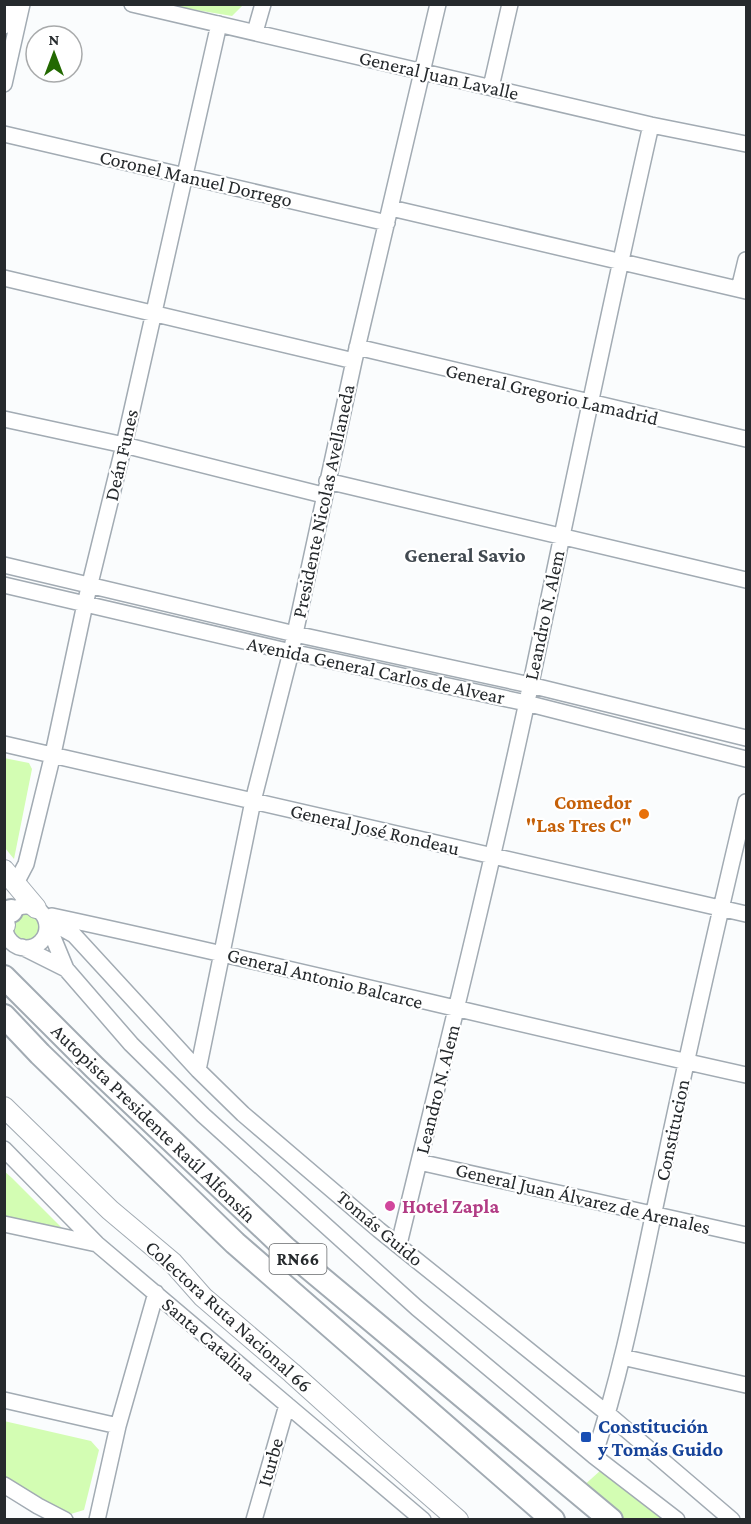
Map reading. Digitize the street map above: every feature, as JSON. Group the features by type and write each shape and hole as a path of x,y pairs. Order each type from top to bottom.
{"highway":[{"name":"Autopista Presidente Raúl Alfonsín","path":"4,977 95,1068 285,1248 611,1520"},
{"name":"Autopista Presidente Raúl Alfonsín","path":"4,1016 40,1054 235,1243 553,1520"}],"main road":[{"path":"10,876 43,916"},
{"name":"Colectora Ruta Nacional 66","path":"4,1107 110,1210 173,1263 202,1298 292,1372 458,1520"}],"street":[{"path":"4,26 9,4"},
{"path":"4,84 22,4"},
{"name":"General Juan Lavalle","path":"132,4 651,125 747,144"},
{"path":"255,32 263,4"},
{"name":"Presidente Nicolas Avellaneda","path":"198,1070 253,801 291,652 355,354 438,4"},
{"path":"491,87 510,4"},
{"name":"Deán Funes","path":"10,876 26,864 53,754 89,586 124,445 219,24"},
{"name":"Leandro N. Alem","path":"399,1244 526,703 589,403 651,125"},
{"name":"Coronel Manuel Dorrego","path":"4,134 185,174 387,223"},
{"path":"391,207 743,290 747,260"},
{"name":"General Gregorio Lamadrid","path":"4,278 154,313 589,403 747,439"},
{"path":"4,419 561,537 747,580"},
{"name":"Avenida General Carlos de Alvear","path":"4,565 295,634 530,685 747,738"},
{"name":"Avenida General Carlos de Alvear","path":"4,585 291,652 526,703 747,759"},
{"name":"General José Rondeau","path":"4,744 747,914"},
{"name":"Constitucion","path":"594,1456 608,1414 622,1357 686,1062 747,802"},
{"path":"66,969 11,942 5,931 6,918 23,905 43,916 66,969 131,1044 203,1115 417,1308 594,1456 677,1520"},
{"path":"22,948 30,948 41,942 46,935 43,916"},
{"name":"General Antonio Balcarce","path":"43,916 222,952 456,1009 747,1075"},
{"name":"Tomás Guido","path":"43,916 74,935 198,1070 243,1114 379,1230 608,1414 732,1520"},
{"name":"Santa Catalina","path":"4,1149 97,1244 423,1520"},
{"name":"General Juan Álvarez de Arenales","path":"419,1162 747,1235"},
{"path":"4,1224 97,1244"},
{"path":"97,1520 118,1426 156,1293"},
{"path":"622,1357 747,1384"},
{"path":"4,1400 118,1426"},
{"name":"Iturbe","path":"254,1520 287,1405"},
{"path":"4,1485 65,1520"}],"green space":[{"path":"166,5 243,5 232,16"},
{"path":"4,758 29,763 32,769 14,859 5,848"},
{"path":"26,914 36,917 39,927 36,937 26,940 16,937 13,927 16,917"},
{"path":"4,1171 12,1178 70,1236 5,1219"},
{"path":"4,1421 91,1441 99,1450 84,1510 64,1516 5,1480"},
{"path":"601,1470 665,1519 619,1519 581,1488"}],"place":[{"name":"Comedor \"Las Tres C\"","path":"644,814"},
{"name":"Hotel Zapla","path":"390,1206"},
{"name":"Constitución y Tomás Guido","path":"586,1437"}],"district":[{"name":"General Savio","path":"465,555"}]}
